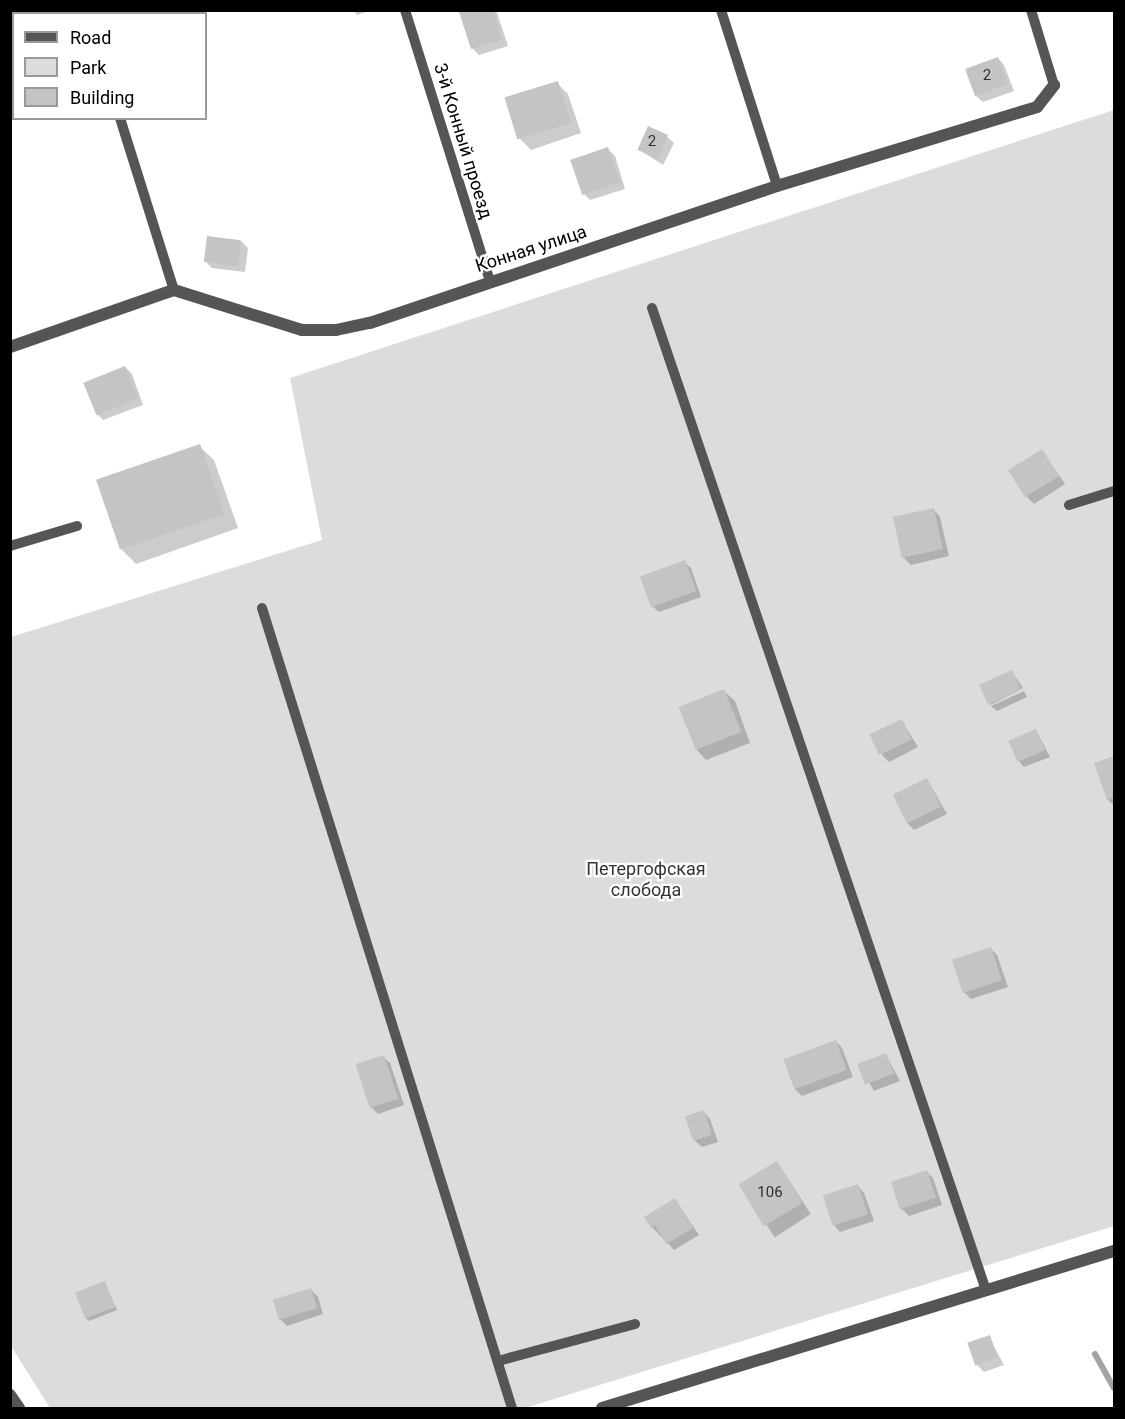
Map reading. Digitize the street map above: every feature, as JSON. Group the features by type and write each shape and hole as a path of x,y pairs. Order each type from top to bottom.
{"street":[{"name":"Конная улица","path":"174,290 302,330 336,330 370,323 777,186 1037,107 1054,85"},
{"path":"10,347 174,290"},
{"path":"602,1408 1114,1251"},
{"path":"10,1395 19,1408"}],"lane":[{"name":"3-й Конный проезд","path":"405,10 490,281"},
{"path":"722,10 777,186"},
{"path":"1031,10 1054,85"},
{"path":"121,120 174,290"},
{"path":"652,308 986,1290"},
{"path":"1069,506 1114,491"},
{"path":"10,546 77,526"},
{"path":"262,608 512,1408"},
{"path":"498,1361 635,1324"}],"green space":[{"name":"Петергофская слобода","path":"1114,110 1114,1226 525,1408 50,1408 11,1346 11,637 322,540 290,378"}],"building":[{"path":"493,10 502,39 471,49 459,12"},
{"path":"998,57 1008,84 975,96 965,69"},
{"path":"558,81 571,123 517,139 504,97"},
{"path":"648,126 668,135 658,159 637,150"},
{"path":"608,147 620,182 582,195 570,160"},
{"path":"207,236 241,240 238,266 204,262"},
{"path":"125,366 138,398 96,415 83,383"},
{"path":"200,444 224,514 120,550 96,480"},
{"path":"1042,449 1059,476 1025,497 1008,470"},
{"path":"934,508 943,549 902,558 893,517"},
{"path":"685,560 696,591 651,607 640,576"},
{"path":"1012,670 1021,690 988,705 979,685"},
{"path":"724,689 741,732 696,750 679,707"},
{"path":"902,719 912,740 879,755 869,734"},
{"path":"1036,729 1045,750 1017,762 1008,741"},
{"path":"1114,756 1114,798 1107,800 1094,763"},
{"path":"927,778 941,807 907,823 893,795"},
{"path":"991,947 1002,980 963,993 952,960"},
{"path":"836,1040 847,1070 794,1089 783,1059"},
{"path":"886,1053 894,1074 865,1085 857,1064"},
{"path":"384,1055 398,1099 370,1108 355,1064"},
{"path":"704,1110 712,1135 693,1141 685,1116"},
{"path":"777,1161 802,1203 764,1226 738,1184"},
{"path":"927,1170 936,1198 900,1209 891,1182"},
{"path":"858,1184 868,1214 833,1226 823,1195"},
{"path":"675,1198 693,1228 666,1244 655,1225 651,1228 644,1217"},
{"path":"105,1281 115,1307 85,1319 75,1292"},
{"path":"311,1288 317,1308 279,1320 273,1300"},
{"path":"990,1335 998,1358 975,1366 967,1343"}],"waterway":[{"path":"1095,1354 1114,1388"}]}
